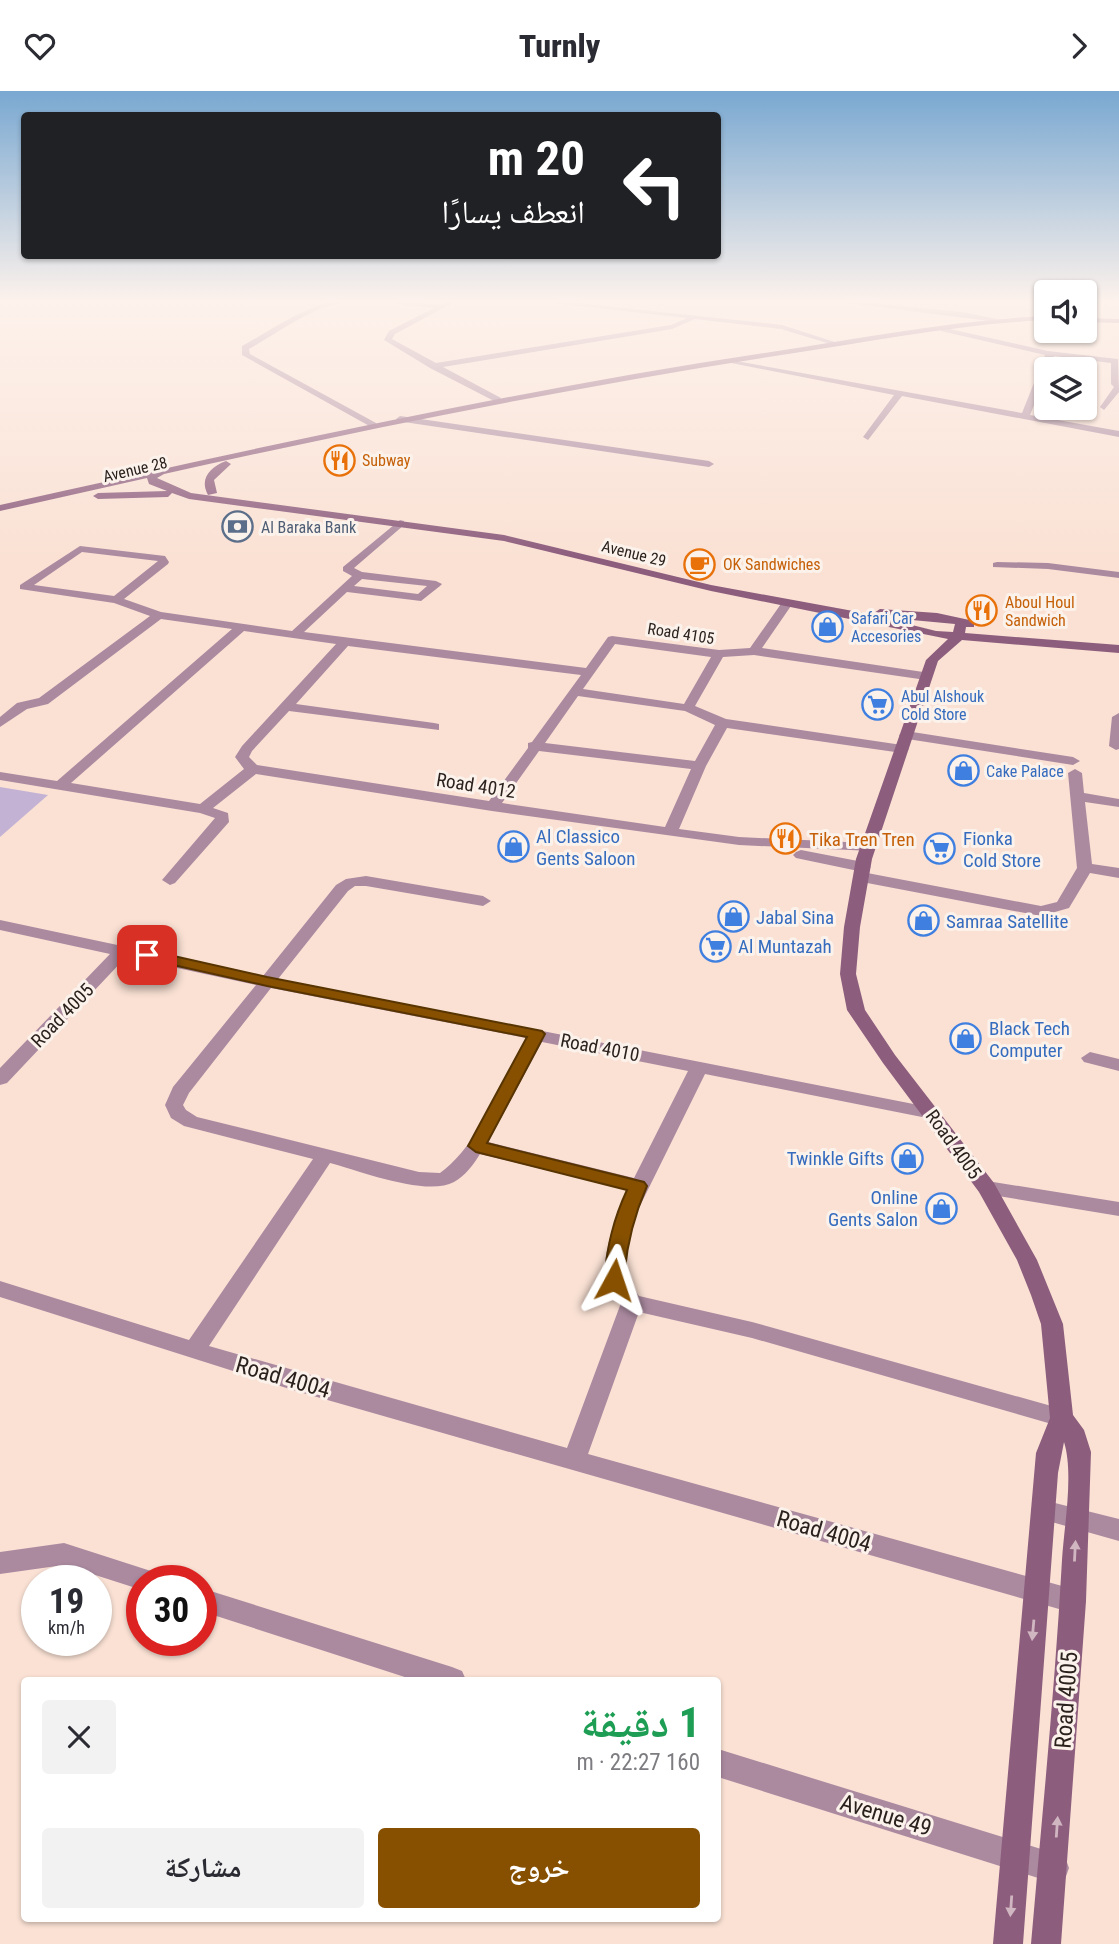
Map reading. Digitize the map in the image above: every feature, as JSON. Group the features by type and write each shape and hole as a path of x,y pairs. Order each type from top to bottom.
{"street":[{"path":"301,385 373,425"},
{"path":"470,385 498,400"},
{"name":"Avenue 28","path":"0,515 373,425 583,385"},
{"path":"864,385 1119,433"},
{"path":"1026,414 1038,385"},
{"path":"1104,407 1119,386"},
{"path":"868,437 901,392"},
{"path":"400,419 709,464"},
{"name":"Avenue 28","path":"0,508 226,464 276,448"},
{"path":"212,493 208,484 209,478 226,464"},
{"name":"Avenue 29","path":"156,477 212,493 481,527 747,590 867,611 925,616 999,630 1119,643"},
{"name":"Avenue 29","path":"156,477 189,496 504,538 698,585 864,617 915,631 958,637 1017,639 1119,649"},
{"path":"70,500 134,493 189,496"},
{"path":"344,588 421,598 436,584 359,575 347,569 400,523"},
{"path":"116,600 164,560 80,549 24,587 116,600 159,615 345,642 589,672"},
{"path":"997,565 1048,566 1119,575"},
{"path":"295,634 359,575"},
{"path":"754,651 787,603"},
{"path":"0,703 22,706 43,701 159,615"},
{"path":"719,655 754,651 929,668 915,631 916,623 925,616"},
{"path":"958,637 961,622"},
{"path":"61,785 243,626"},
{"name":"Road 4005","path":"958,637 929,668 867,848 852,927 848,974 856,1010 889,1059 987,1188 1027,1260 1052,1324 1062,1418 1048,1453 1008,1944"},
{"name":"Road 4105","path":"492,807 533,746 612,640 719,655 688,708"},
{"path":"203,809 253,769 244,763 242,757 345,642"},
{"path":"575,692 688,708 723,723 904,742 1074,767 1086,868 1063,905 1041,911 862,872"},
{"path":"0,723 22,706"},
{"path":"285,706 434,727"},
{"path":"1114,748 1119,717"},
{"path":"671,831 699,766 723,723"},
{"path":"533,746 699,766"},
{"name":"Road 4012","path":"253,769 492,807 757,843 867,848"},
{"path":"0,776 203,809 223,816 222,822 170,880"},
{"path":"1078,796 1119,803"},
{"name":"Road 4012","path":"757,843 862,872"},
{"path":"1086,868 1119,873"},
{"path":"483,901 366,881 351,882 342,888 180,1091 174,1105 177,1114 191,1122 419,1179 447,1178 459,1168 476,1146 537,1034"},
{"name":"Road 4010","path":"0,925 267,982 932,1113"},
{"name":"Road 4005","path":"0,1079 124,950"},
{"path":"1090,1059 1119,1065"},
{"path":"700,1066 625,1216 614,1280 632,1302 752,1331 1062,1418"},
{"path":"476,1146 638,1186"},
{"path":"194,1350 326,1155"},
{"path":"987,1188 1119,1209"},
{"name":"Road 4004","path":"0,1289 296,1382 575,1458 1037,1593 1073,1601"},
{"path":"575,1458 632,1302"},
{"name":"Road 4005","path":"1046,1944 1054,1868 1077,1520 1079,1452 1072,1430 1062,1418"},
{"path":"1043,1510 1119,1529"},
{"path":"0,1563 64,1554 126,1574"},
{"path":"217,1604 443,1677"},
{"name":"Avenue 49","path":"721,1764 1054,1868"}],"building":[{"path":"0,787 48,795 0,837"}],"place":[{"name":"Subway","path":"339,460"},
{"name":"Al Baraka Bank","path":"238,527"},
{"name":"OK Sandwiches","path":"700,564"},
{"name":"Aboul Houl Sandwich","path":"982,611"},
{"name":"Safari Car Accesories","path":"828,627"},
{"name":"Abul Alshouk Cold Store","path":"878,705"},
{"name":"Cake Palace","path":"963,771"},
{"name":"Tika Tren Tren","path":"786,839"},
{"name":"Al Classico Gents Saloon","path":"513,847"},
{"name":"Fionka Cold Store","path":"940,849"},
{"name":"Jabal Sina","path":"733,917"},
{"name":"Samraa Satellite","path":"923,921"},
{"name":"Al Muntazah","path":"715,946"},
{"name":"Black Tech Computer","path":"966,1039"},
{"name":"Twinkle Gifts","path":"907,1158"},
{"name":"Online Gents Salon","path":"941,1208"}],"route":[{"path":"147,955 267,982 537,1034 476,1146 638,1186 617,1243 614,1280"}]}
